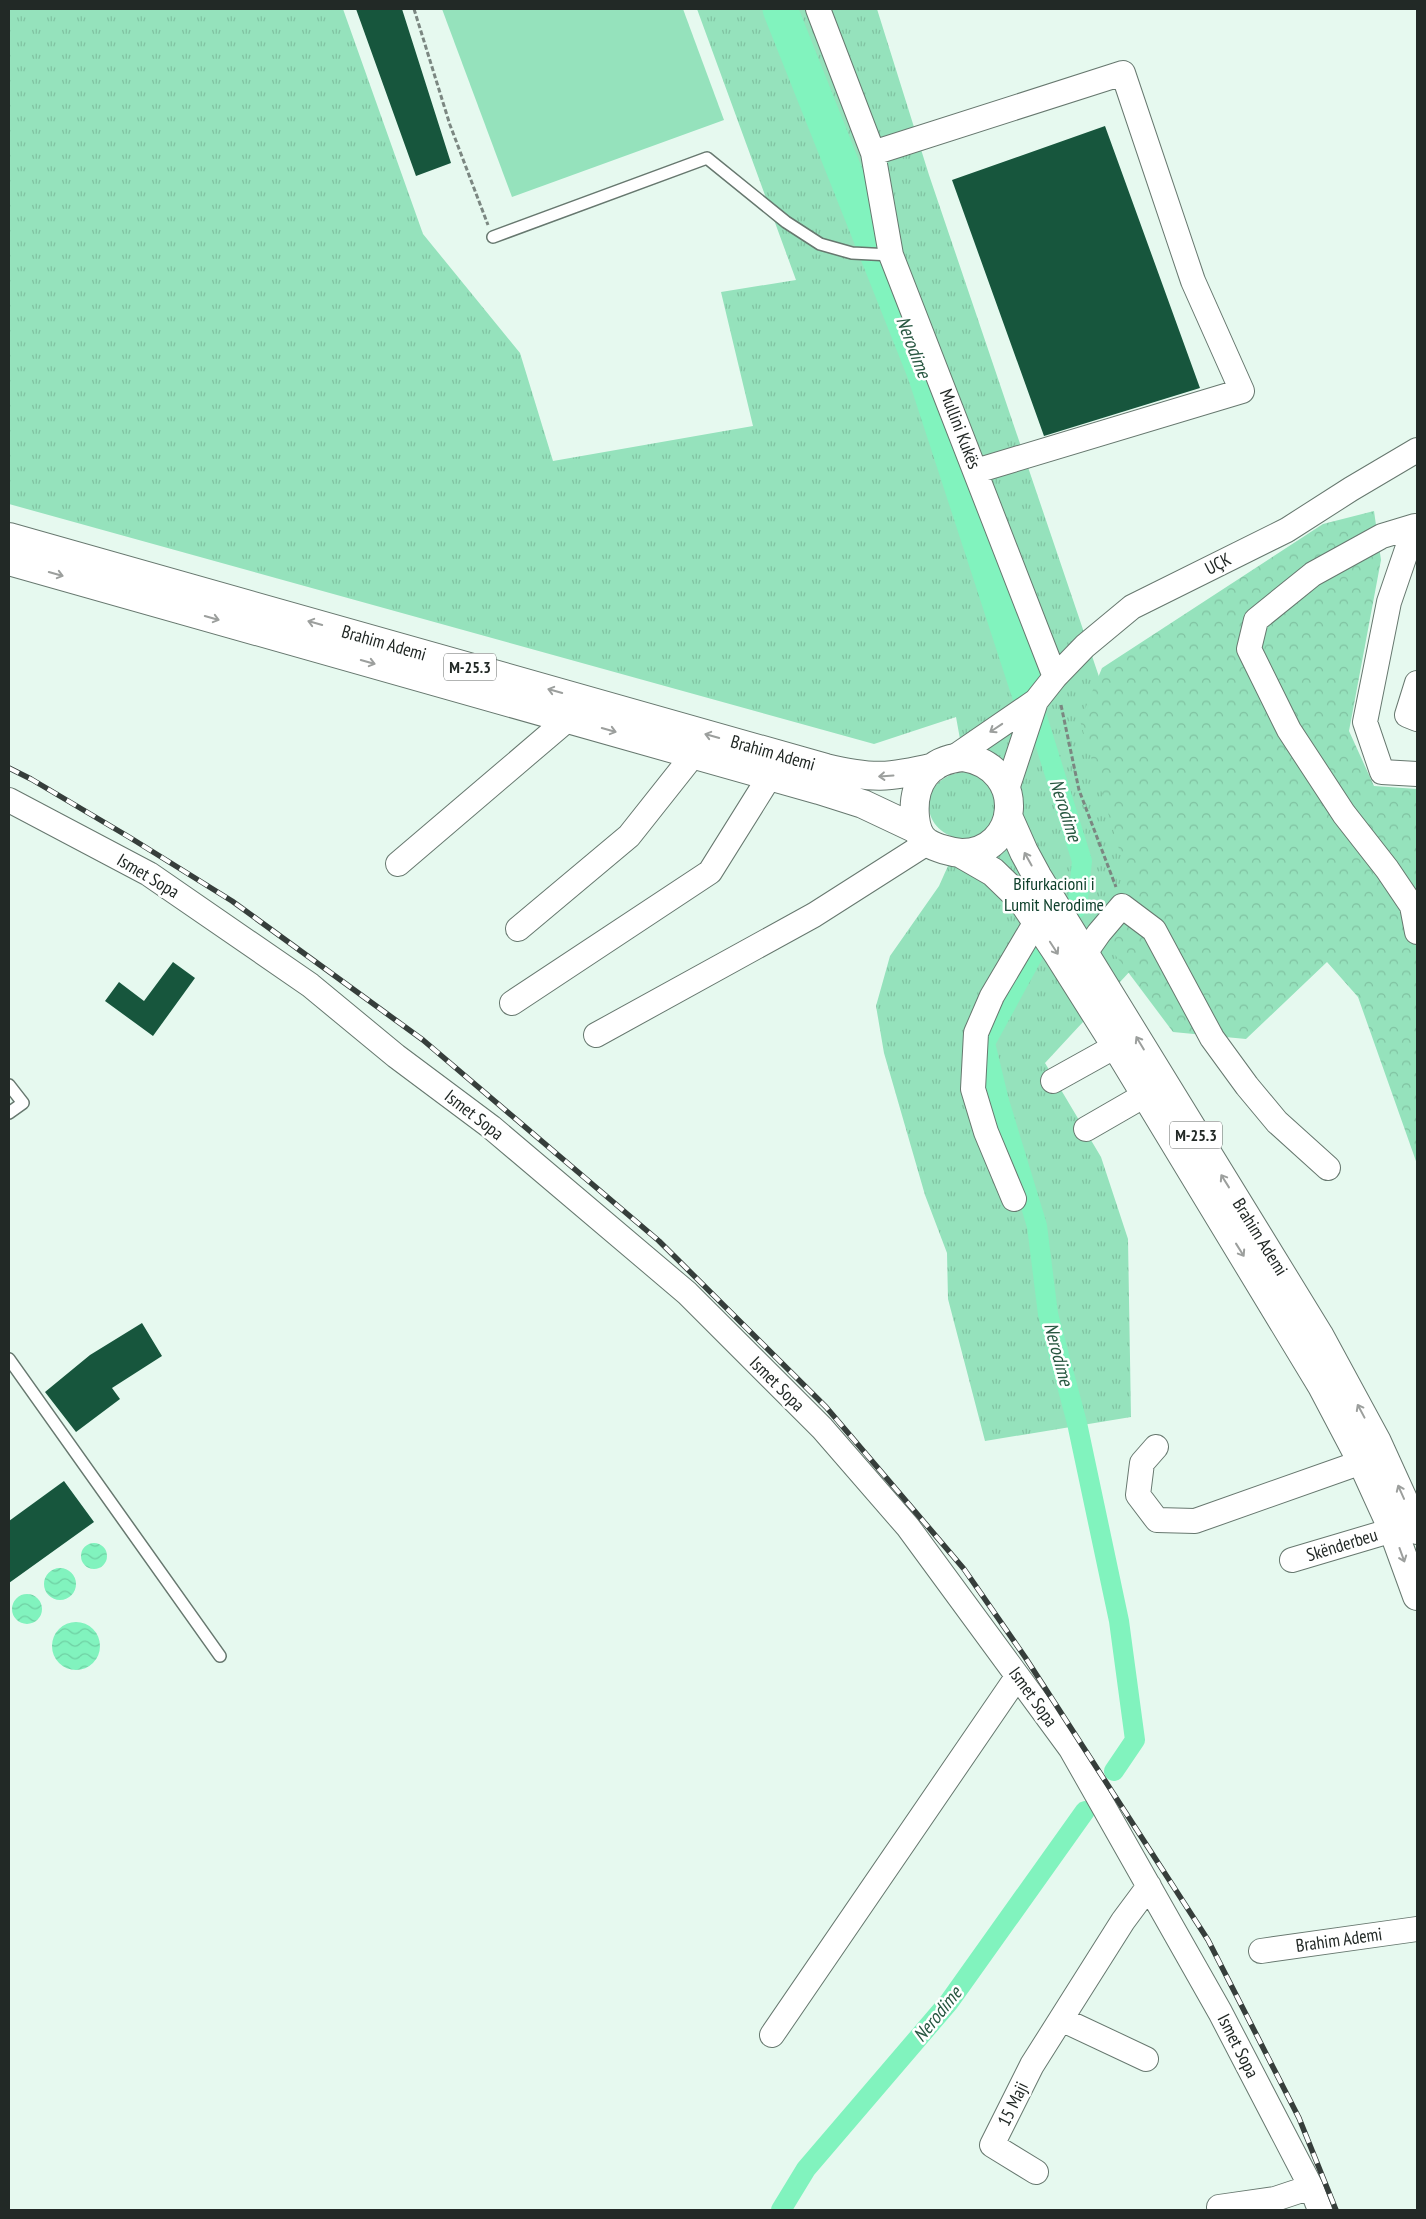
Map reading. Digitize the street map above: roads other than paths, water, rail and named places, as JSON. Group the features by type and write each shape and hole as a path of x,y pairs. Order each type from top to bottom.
{"main road":[{"name":"Brahim Ademi","path":"9,536 836,770 875,777 900,775 943,762 974,759 994,770 1006,789 1010,806 1008,816 1037,876 1319,1335 1378,1442 1405,1530 1417,1596"},
{"name":"Brahim Ademi","path":"9,560 694,754 863,804 922,836 960,852 993,872 1009,886 1037,920 1116,1046 1288,1328 1362,1462 1405,1530"},
{"path":"922,836 915,794 923,778 943,762"},
{"path":"960,852 972,851 990,842 1004,828 1008,816"}],"street":[{"name":"Mullini Kukës","path":"818,9 873,153 890,255 976,470 1055,677"},
{"path":"873,153 1123,73 1193,282 1242,391 976,470"},
{"name":"UÇK","path":"943,762 1036,701 1055,677 1085,646 1132,607 1287,530 1417,450"},
{"path":"1417,774 1382,772 1365,722 1389,602 1415,526 1382,536 1313,574 1256,620 1249,649 1289,730 1344,814 1387,869 1412,906 1417,932"},
{"path":"1417,683 1407,716 1417,719"},
{"name":"UÇK","path":"1006,789 1036,701"},
{"path":"398,864 568,719"},
{"path":"518,930 629,836 694,754"},
{"name":"Brahim Ademi","path":"512,1003 710,872 770,776"},
{"name":"Ismet Sopa","path":"9,800 148,874 310,985 396,1056 491,1127 686,1293 822,1428 908,1527 1071,1749 1220,2012 1311,2187 1320,2210"},
{"path":"596,1035 814,915 922,836"},
{"path":"1085,953 1122,906 1154,930 1212,1038 1247,1086 1277,1122 1328,1168"},
{"path":"1014,1199 986,1132 973,1089 976,1033 992,996 1037,920"},
{"path":"1053,1081 1116,1046"},
{"path":"1086,1129 1145,1095"},
{"path":"1156,1448 1142,1463 1138,1495 1157,1520 1194,1521 1362,1462"},
{"name":"Skënderbeu","path":"1292,1560 1405,1530"},
{"path":"772,2035 1018,1676"},
{"name":"15 Maji","path":"1036,2172 992,2145 1032,2065 1123,1921 1149,1886"},
{"name":"Brahim Ademi","path":"1261,1951 1417,1929"},
{"path":"1061,2019 1146,2059"},
{"path":"1220,2207 1275,2199 1311,2187"}],"lane":[{"path":"493,237 708,158 786,222 820,244 852,252 890,255"},
{"path":"9,1085 23,1103 9,1113"},
{"path":"9,1359 220,1656"}],"water":[{"path":"94,1543 103,1547 107,1556 103,1565 94,1569 85,1565 81,1556 85,1547"},
{"path":"60,1568 66,1569 71,1573 75,1578 75,1590 71,1595 66,1599 60,1600 54,1599 49,1595 45,1590 44,1584 45,1578 49,1573 54,1569"},
{"path":"27,1594 38,1598 42,1609 38,1620 27,1624 16,1620 12,1609 16,1598"},
{"path":"71,1622 81,1622 90,1626 96,1632 100,1646 96,1660 90,1666 81,1670 71,1670 62,1666 56,1660 52,1651 52,1641 56,1632 62,1626"}],"waterway":[{"name":"Nerodime","path":"780,9 925,374 1029,693"},
{"name":"Nerodime","path":"1036,714 1082,861 1077,908"},
{"name":"Nerodime","path":"1038,946 985,1043 999,1101 1037,1226 1048,1314 1077,1423 1119,1621 1135,1740 1114,1771"},
{"name":"Nerodime","path":"781,2210 806,2169 949,2002 1085,1811"}],"railway":[{"path":"9,768 129,837 232,901 423,1040 659,1241 826,1407 964,1569 1025,1657 1208,1940 1299,2118 1336,2210"}],"park label":[{"name":"Bifurkacioni i Lumit Nerodime","path":"1054,894"}]}
